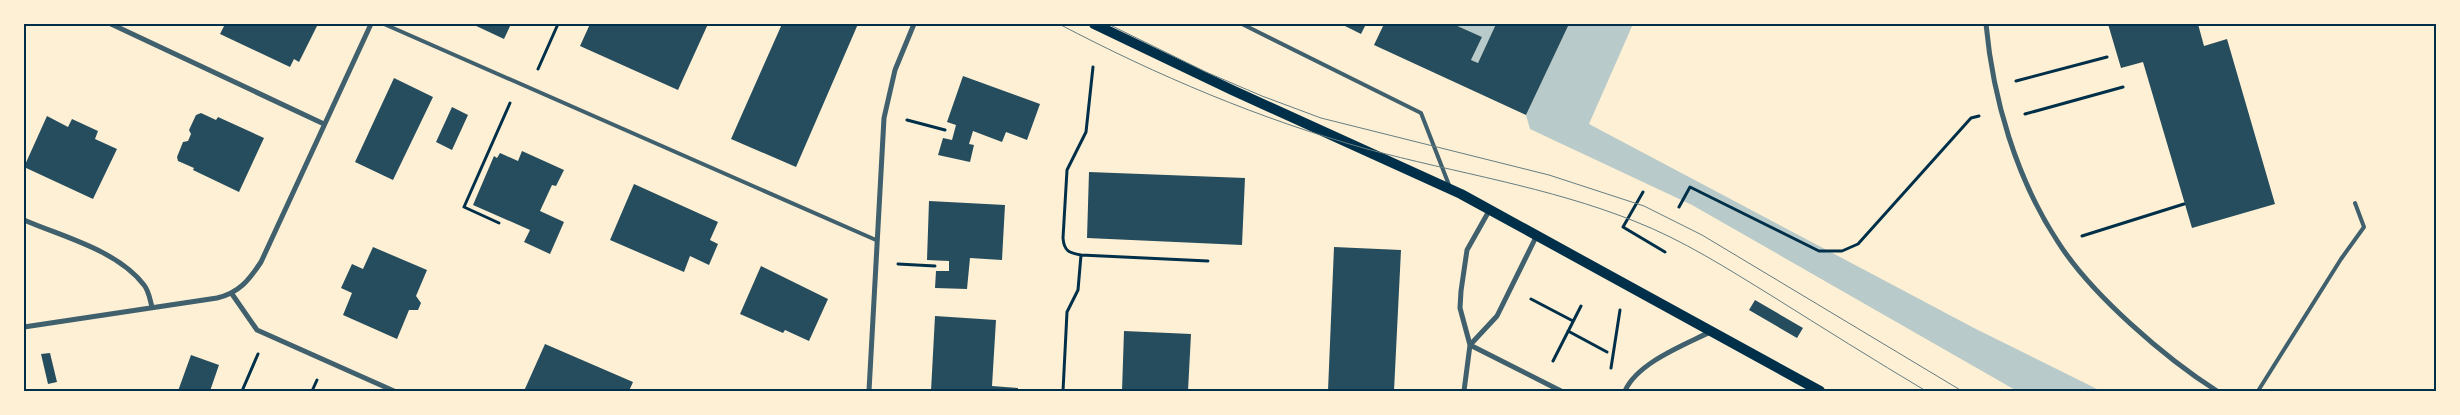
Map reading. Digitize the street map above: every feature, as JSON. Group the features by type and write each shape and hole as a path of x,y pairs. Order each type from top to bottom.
{"main road":[{"path":"1094,24 1450,190 1820,391"}],"street":[{"path":"111,24 324,124"},
{"path":"24,326 232,294 251,277 261,262 371,24"},
{"path":"869,391 884,114 895,70 914,24"},
{"path":"1986,24 1996,86 2004,120 2031,194 2058,243 2093,285 2140,331 2195,377 2217,391"},
{"path":"1464,391 1470,345 1460,308 1461,291 1468,250 1489,211"},
{"path":"24,220 107,256 128,269 144,286 152,307"},
{"path":"1470,345 1497,316 1536,236"},
{"path":"232,294 254,328 394,391"},
{"path":"1625,391 1639,372 1670,352 1710,332"},
{"path":"1470,345 1561,391"}],"lane":[{"path":"384,24 876,240"},
{"path":"1242,24 1421,114 1450,190"},
{"path":"2258,391 2341,259 2364,227 2355,203"}],"path":[{"path":"530,88 558,24"},
{"path":"1996,86 2107,57"},
{"path":"1093,67 1086,132 1067,170 1063,243 1068,252 1081,255 1208,261"},
{"path":"499,223 464,207 519,83"},
{"path":"2004,120 2123,87"},
{"path":"1679,206 1690,187 1810,248 1833,252 1842,251 1858,244 1971,118 2002,109"},
{"path":"884,114 945,130"},
{"path":"1642,192 1623,226 1665,252"},
{"path":"2058,243 2184,204"},
{"path":"1063,391 1067,312 1078,290 1081,255"},
{"path":"875,263 935,266"},
{"path":"1610,372 1624,284"},
{"path":"1531,298 1573,321"},
{"path":"1551,365 1580,306"},
{"path":"1568,331 1607,352"},
{"path":"242,391 266,335"},
{"path":"312,391 317,380"}],"shaded area":[{"path":"1453,24 1496,24 1478,63 1471,60 1482,37"},
{"path":"1569,24 1633,24 1589,124 1974,328 2101,391 2017,391 1692,205 1530,129 1526,115"}],"building":[{"path":"225,24 318,24 299,62 294,59 290,67 220,34"},
{"path":"472,24 511,24 504,39"},
{"path":"590,24 708,24 678,90 580,46"},
{"path":"782,24 858,24 796,167 731,139"},
{"path":"1341,24 1366,24 1361,34"},
{"path":"1384,24 1453,24 1482,37 1471,60 1478,63 1496,24 1569,24 1526,115 1374,45"},
{"path":"2108,24 2198,24 2204,46 2227,39 2275,204 2192,228 2143,62 2121,68"},
{"path":"963,76 1040,104 1027,140 1006,132 1002,142 973,131 969,144 974,145 970,162 938,155 943,138 952,140 956,125 947,122"},
{"path":"394,78 433,97 393,180 355,162"},
{"path":"452,107 468,115 452,150 436,142"},
{"path":"201,113 216,120 218,117 264,138 239,192 178,161 177,157 183,142 188,141 191,134 189,130 196,115"},
{"path":"47,116 68,127 72,119 98,131 95,139 117,149 93,199 24,167"},
{"path":"522,151 564,170 556,186 552,185 540,211 564,222 550,254 524,242 530,230 473,205 494,156 497,158 500,153 518,161"},
{"path":"1089,172 1245,178 1242,245 1087,238"},
{"path":"634,184 718,222 710,240 718,244 709,265 690,256 684,272 610,240"},
{"path":"929,201 1005,205 1002,260 970,258 967,289 935,288 936,271 949,271 949,261 927,260"},
{"path":"373,247 427,270 416,296 421,303 418,310 409,310 397,339 343,315 352,293 341,288 352,264 363,269"},
{"path":"1334,247 1401,250 1394,391 1328,391"},
{"path":"761,266 828,299 809,341 785,330 783,333 740,314"},
{"path":"1755,300 1803,328 1797,338 1749,310"},
{"path":"935,316 996,320 992,386 1018,388 1018,391 931,391"},
{"path":"1124,331 1191,334 1188,391 1122,391"},
{"path":"545,344 633,382 629,391 524,391"},
{"path":"50,353 57,382 48,384 41,354"},
{"path":"191,355 219,365 210,391 178,391"}],"tram line":[{"path":"1059,24 1134,61 1210,95 1288,124 1367,149 1569,199 1634,221 1688,246 1722,265 1926,391"},
{"path":"1108,24 1206,72 1321,118 1549,175 1644,206 1702,235 1962,391"}]}
